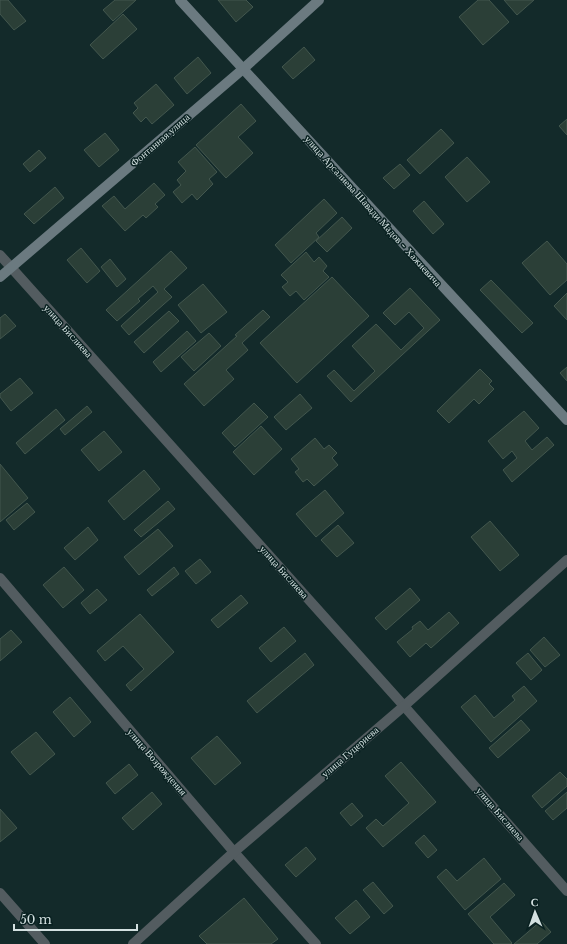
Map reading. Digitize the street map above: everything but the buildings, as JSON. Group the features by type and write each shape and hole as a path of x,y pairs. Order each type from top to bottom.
{"street":[{"name":"улица Арсалиева Шавади Мадов - Хажиевича","path":"180,0 567,420"},
{"name":"Фонтанная улица","path":"0,277 243,69 319,0"},
{"name":"улица Бислиева","path":"0,254 404,706 567,891"},
{"name":"улица Гуцериева","path":"133,944 234,852 404,706 567,560"},
{"name":"улица Возрождения","path":"0,578 234,852 316,944"},
{"path":"0,893 45,944"}]}
